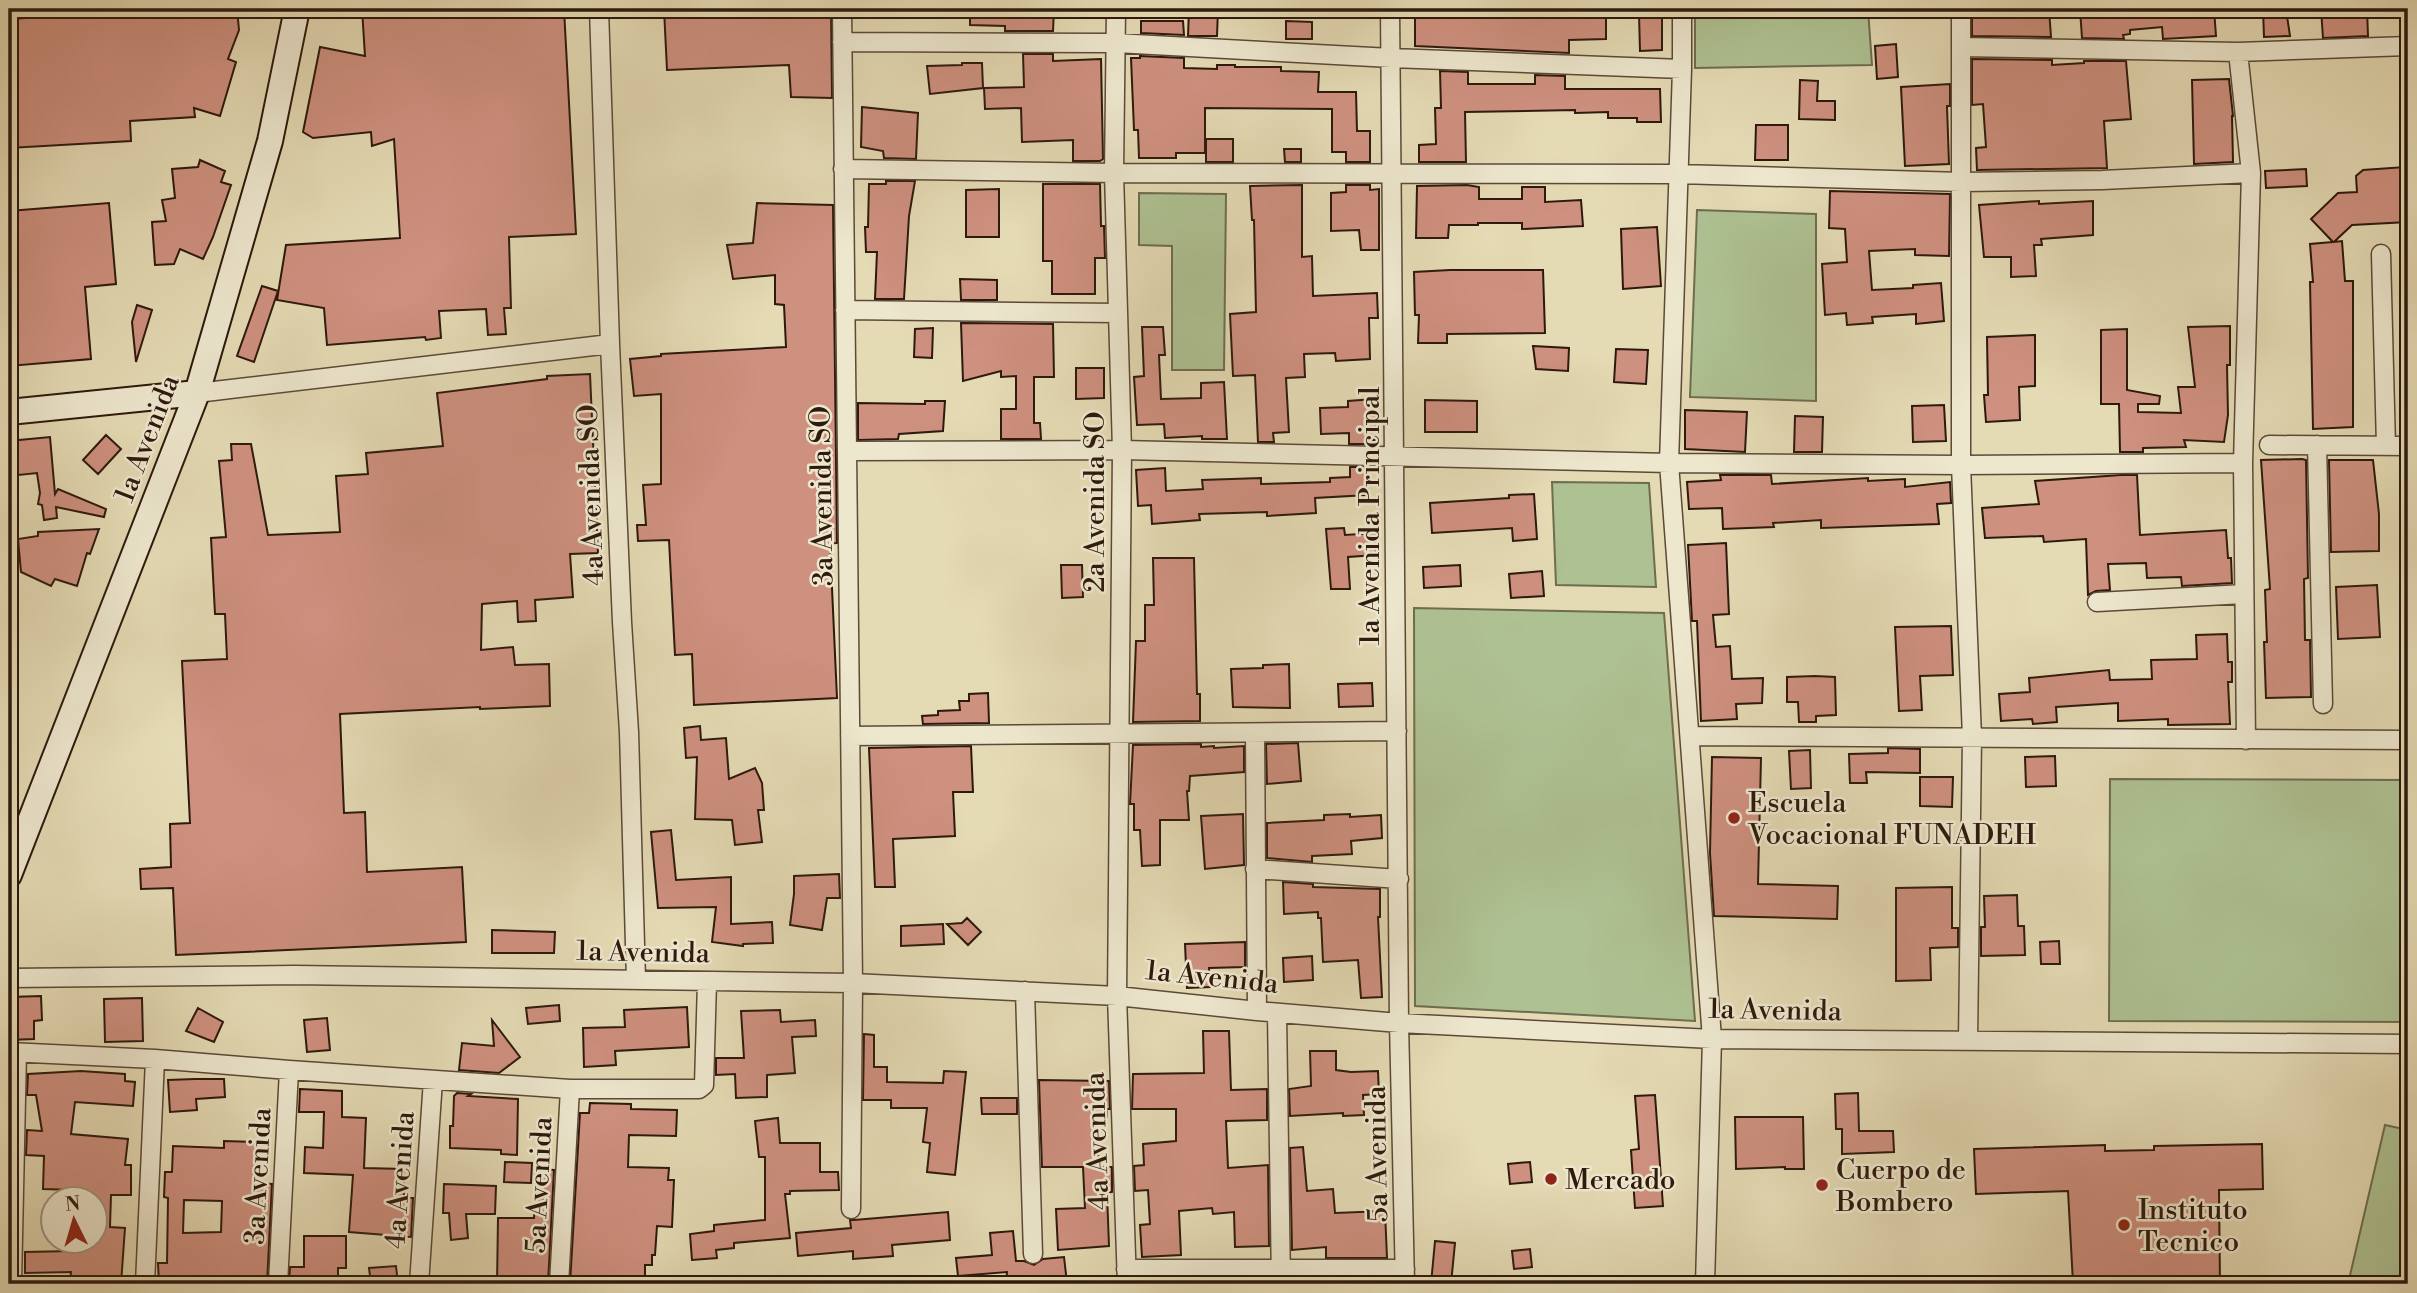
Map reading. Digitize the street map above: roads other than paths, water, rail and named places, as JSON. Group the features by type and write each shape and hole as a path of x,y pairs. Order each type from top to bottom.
{"street":[{"name":"1a Avenida","path":"9,876 197,393 270,141 297,9"},
{"name":"4a Avenida SO","path":"599,9 610,344 629,732 636,980"},
{"name":"3a Avenida SO","path":"842,9 853,983 851,1209"},
{"name":"2a Avenida SO","path":"1116,9 1114,173 1122,450 1117,996"},
{"name":"1a Avenida Principal","path":"1391,9 1399,1023"},
{"path":"1682,9 1669,463 1712,1039 1705,1284"},
{"path":"1961,9 1961,465 1972,737 1968,1041"},
{"path":"842,42 1116,43 1391,58 1682,69"},
{"path":"1961,47 2238,52 2408,46"},
{"path":"2238,52 2251,173 2243,463 2246,740"},
{"path":"843,169 1114,173 1678,174 1962,182 2102,180 2251,173"},
{"path":"2381,254 2386,446"},
{"path":"845,310 1118,313"},
{"path":"9,412 197,393 610,344"},
{"path":"2269,444 2408,446"},
{"path":"2317,445 2323,704"},
{"path":"847,451 1122,450 1669,463 2243,463"},
{"path":"2097,602 2244,594"},
{"path":"850,736 1397,731"},
{"path":"1255,733 1257,1011"},
{"path":"1691,736 2408,740"},
{"path":"1255,869 1399,879"},
{"name":"1a Avenida","path":"9,978 294,975 853,983 1117,996 1399,1023 1712,1039 2408,1044"},
{"path":"12,1284 13,1052 155,1059 570,1089 702,1088 706,982"},
{"path":"1024,991 1033,1254"},
{"name":"4a Avenida","path":"1117,996 1127,1277"},
{"path":"1277,1013 1281,1277"},
{"name":"5a Avenida","path":"1399,1023 1405,1277"},
{"path":"145,1284 155,1059"},
{"name":"3a Avenida","path":"278,1284 289,1070"},
{"name":"4a Avenida","path":"419,1284 433,1080"},
{"name":"5a Avenida","path":"559,1284 570,1089"},
{"path":"1127,1277 1405,1277"}],"place":[{"name":"Escuela Vocacional FUNADEH","path":"1734,818"},
{"name":"Mercado","path":"1551,1179"},
{"name":"Cuerpo de Bombero","path":"1822,1185"},
{"name":"Instituto Tecnico","path":"2124,1225"}]}
